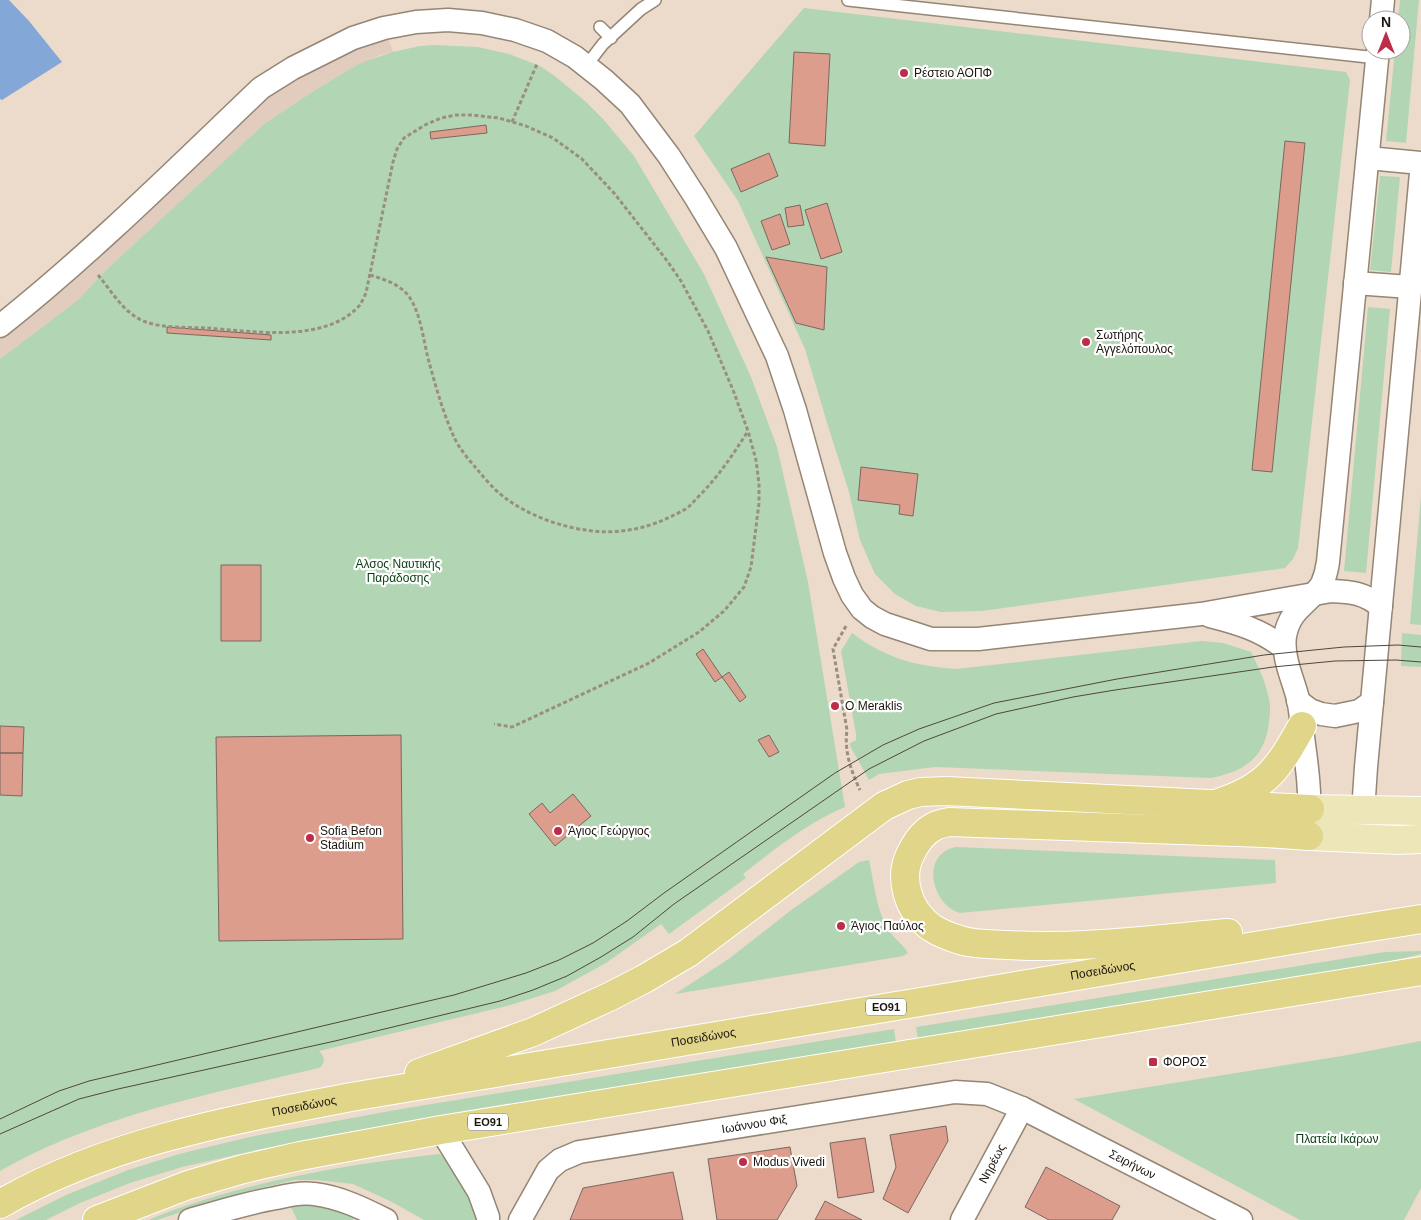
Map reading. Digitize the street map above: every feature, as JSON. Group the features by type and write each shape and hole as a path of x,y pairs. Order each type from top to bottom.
{"highway":[{"path":"1215,804 1252,790 1264,781 1276,768 1300,714"},
{"path":"351,1097 533,1032 644,979 688,952 884,806 908,795 921,792 946,791 1310,809"},
{"path":"1309,836 949,822 935,826 916,842 906,865 904,878 910,901 922,919 932,928 961,940 979,943 1028,946 1079,945 1421,918"},
{"name":"Ποσειδώνος","path":"0,1204 24,1190 88,1162 212,1124 351,1097 1421,918"},
{"name":"ΕΟ91","path":"97,1220 188,1185 243,1168 300,1156 441,1130 1421,970"}],"main road":[{"path":"1310,809 1421,812"},
{"path":"1309,836 1361,839 1421,839"}],"street":[{"path":"0,326 38,296 87,252 261,88 294,68 353,38 384,28 416,22 448,20 482,23 515,30 547,41 575,57 630,104 669,156 726,248 777,356 795,410 838,561 852,595 862,609 884,624 931,639 949,640 978,639 1202,614 1331,591 1361,594 1372,599 1381,607"},
{"path":"1309,836 1310,809 1300,714 1284,648 1285,636 1291,619 1303,603 1314,594 1324,578 1328,562 1377,60"},
{"path":"1368,158 1421,163"},
{"path":"1361,839 1421,173"},
{"path":"1355,283 1410,287"},
{"path":"1202,614 1257,631 1284,648"},
{"path":"1300,714 1310,710 1335,716 1359,711 1372,702"},
{"name":"Ιωάννου Φιξ","path":"520,1220 548,1170 560,1160 579,1152 955,1092 987,1094 1022,1108"},
{"name":"Νηρέως","path":"962,1220 1022,1108"},
{"name":"Σειρήνων","path":"1022,1108 1241,1220"},
{"path":"441,1130 479,1192 488,1220"},
{"path":"190,1220 262,1200 292,1195 314,1194 338,1199 377,1215"}],"lane":[{"path":"586,66 603,44 640,9 655,0"},
{"path":"848,0 1361,52"},
{"path":"600,27 611,38"}],"path":[{"path":"512,122 539,59"},
{"path":"96,272 110,288 117,300 136,318 149,323 167,326 288,334 318,328 344,319 360,305 366,292 396,149 404,138 425,125 441,118 456,115 499,118 526,126 552,138 582,159 614,193 668,262 680,281 708,331 733,390 748,431 756,460 759,484 759,503 751,567 744,587 724,611 700,632 649,664 512,727 494,724"},
{"path":"370,275 388,281 407,294 420,322 437,392 455,439 488,482 507,500 528,512 570,527 610,532 640,528 663,521 687,508 710,486 723,470 748,431"},
{"path":"847,623 833,649 847,730 849,764 861,793"}],"shaded area":[{"path":"384,28 393,52 380,55 353,67 264,124 105,271 78,300 0,359 0,326 261,88"}],"green space":[{"path":"1400,0 1419,0 1406,143 1386,141 1394,60 1411,60 1411,10 1399,10"},
{"path":"804,8 1346,72 1350,80 1298,548 1293,559 1285,568 982,611 941,612 916,606 895,594 875,574 860,540 849,492 805,349 738,201 694,136"},
{"name":"Αλσος Ναυτικής Παράδοσης","path":"435,45 478,47 509,54 540,66 585,101 604,120 634,156 704,274 751,377 777,447 808,582 845,807 831,813 779,846 743,874 746,878 669,934 661,924 606,963 555,991 507,1006 319,1051 323,1055 324,1060 319,1068 155,1108 76,1135 0,1171 0,359 78,300 105,271 264,124 353,67 393,52"},
{"path":"1380,176 1400,177 1391,272 1370,270"},
{"path":"1368,307 1390,309 1366,573 1344,571"},
{"path":"1421,495 1421,625 1410,624"},
{"path":"852,633 864,642 889,655 927,666 956,669 1202,641 1223,643 1251,652 1261,673 1270,702 1267,734 1258,754 1251,761 1234,771 1211,778 935,767 879,774 869,780 849,744 856,740 856,734 841,651"},
{"path":"1402,633 1421,635 1421,667 1401,666"},
{"path":"956,847 1275,860 1276,883 960,913 950,908 942,900 936,890 934,879 937,859 945,851"},
{"path":"869,860 878,904 884,921 890,932 908,953 903,956 675,994 730,958 790,911 859,862"},
{"path":"1421,951 1421,954 1387,962 918,1039 916,1027 1385,952"},
{"path":"894,1029 896,1043 331,1135 257,1150 182,1167 130,1183 80,1203 46,1220 16,1220 66,1195 128,1170 179,1154 254,1136 401,1109"},
{"name":"Πλατεία Ικάρων","path":"1421,1041 1421,1188 1404,1220 1300,1220 1074,1099 1342,1056"},
{"path":"439,1154 454,1159 478,1220 424,1220 392,1202 353,1184 295,1180 244,1192 157,1220 148,1220 218,1196 291,1177 402,1158"},
{"path":"327,1201 355,1215 353,1220 297,1220 291,1207"}],"water":[{"path":"0,0 9,0 29,21 62,62 2,100 0,99"}],"building":[{"path":"794,52 830,54 825,146 789,143"},
{"path":"486,125 487,133 431,139 430,132"},
{"path":"1285,141 1305,143 1272,472 1252,470"},
{"path":"769,153 778,176 741,192 731,169"},
{"path":"827,203 842,252 821,259 805,210"},
{"path":"800,205 804,225 788,227 785,208"},
{"path":"780,214 790,244 772,250 761,221"},
{"path":"766,257 827,267 824,330 796,323"},
{"path":"167,327 271,335 271,340 167,333"},
{"path":"861,467 918,474 913,516 899,514 900,505 858,500"},
{"path":"221,565 261,565 261,641 221,641"},
{"path":"703,649 722,677 715,682 696,654"},
{"path":"729,672 746,697 740,702 722,677"},
{"path":"0,726 24,727 23,753 0,753"},
{"name":"Sofia Befon Stadium","path":"401,735 403,939 219,941 216,737"},
{"path":"769,735 779,752 769,757 758,740"},
{"path":"0,753 23,753 22,796 0,795"},
{"name":"Άγιος Γεώργιος","path":"573,794 591,816 555,846 529,814 542,803 550,813"},
{"path":"946,1126 948,1141 908,1213 883,1199 896,1167 890,1135"},
{"path":"865,1138 874,1192 838,1198 830,1143"},
{"path":"790,1147 797,1186 777,1220 717,1220 708,1159"},
{"path":"1046,1167 1120,1206 1112,1220 1049,1220 1025,1207"},
{"path":"673,1172 683,1220 570,1220 583,1188"},
{"path":"825,1201 862,1220 815,1220"}],"tram line":[{"path":"0,1119 59,1091 89,1081 454,995 526,973 559,960 593,943 627,921 835,773 883,745 919,729 994,703 1117,679 1264,655 1344,647 1398,645 1421,647"},
{"path":"0,1134 79,1099 335,1041 500,1001 567,976 633,937 674,904 869,769 924,741 996,714 1073,697 1273,667 1335,661 1396,660 1421,662"}],"place":[{"name":"Ρέστειο ΑΟΠΦ","path":"904,73"},
{"name":"Σωτήρης Αγγελόπουλος","path":"1086,342"},
{"name":"O Meraklis","path":"835,706"},
{"name":"Άγιος Γεώργιος","path":"558,831"},
{"name":"Sofia Befon Stadium","path":"310,838"},
{"name":"Άγιος Παύλος","path":"841,926"},
{"name":"ΦΟΡΟΣ","path":"1153,1062"},
{"name":"Modus Vivedi","path":"743,1162"}]}
